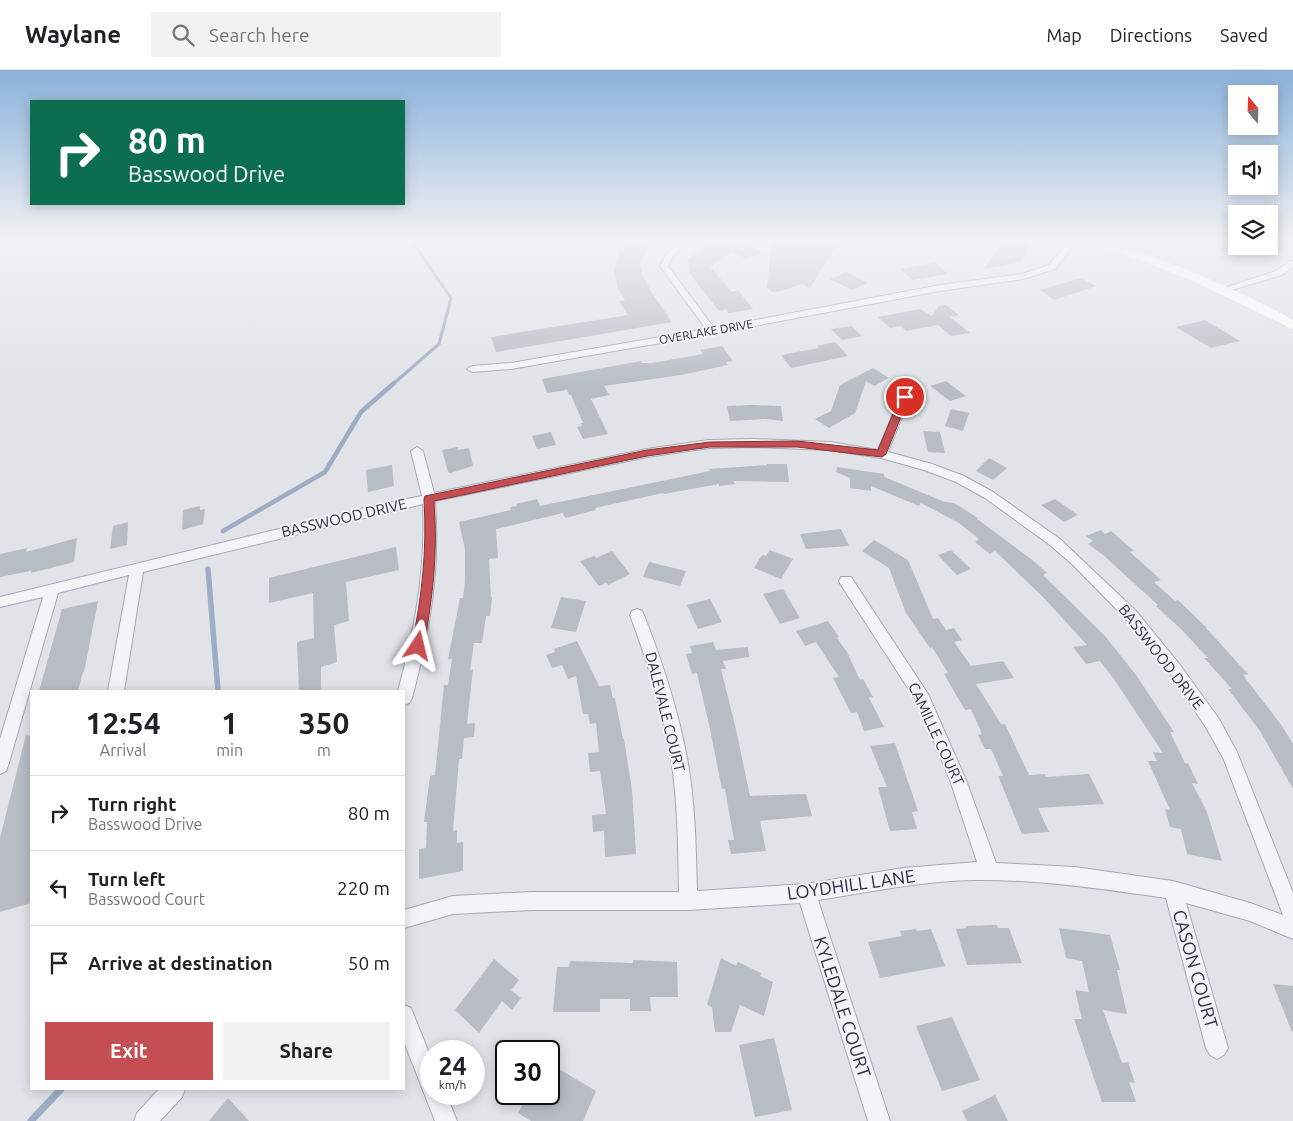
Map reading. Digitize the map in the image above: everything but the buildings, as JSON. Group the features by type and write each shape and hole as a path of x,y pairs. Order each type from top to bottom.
{"main road":[{"path":"1233,289 1293,325"},
{"path":"1235,289 1293,315"}],"street":[{"path":"679,289 712,332"},
{"name":"OVERLAKE DRIVE","path":"472,370 511,366 712,332 946,289"},
{"path":"882,454 905,397"},
{"name":"BASSWOOD DRIVE","path":"0,602 377,509 647,453 710,444 797,444 882,454 928,467 960,479 989,495 1055,542 1078,562 1131,615 1175,669 1213,724 1231,757 1293,917"},
{"path":"405,694 418,646 428,587 431,537 429,499 417,452"},
{"path":"116,690 137,568"},
{"name":"CAMILLE COURT","path":"846,581 923,700 958,780 990,872"},
{"path":"0,766 52,590"},
{"name":"DALEVALE COURT","path":"637,615 655,662 679,758 686,840 688,901"},
{"name":"LOYDHILL LANE","path":"405,919 453,905 532,901 688,901 806,893 903,877 973,871 1075,876 1173,890 1250,912 1293,929"},
{"name":"CASON COURT","path":"1173,890 1217,1048"},
{"name":"KYLEDALE COURT","path":"806,893 879,1121"},
{"path":"405,1018 420,1056"},
{"path":"145,1121 173,1090"},
{"path":"439,1105 446,1121"}],"waterway":[{"path":"393,384 439,344 451,298 445,289"},
{"path":"223,531 325,472 361,412 394,383"},
{"path":"208,569 218,690"},
{"path":"31,1121 60,1090"}],"route":[{"path":"418,646 428,587 431,537 429,499 647,453 710,444 797,444 830,446 882,454 905,397"}]}
